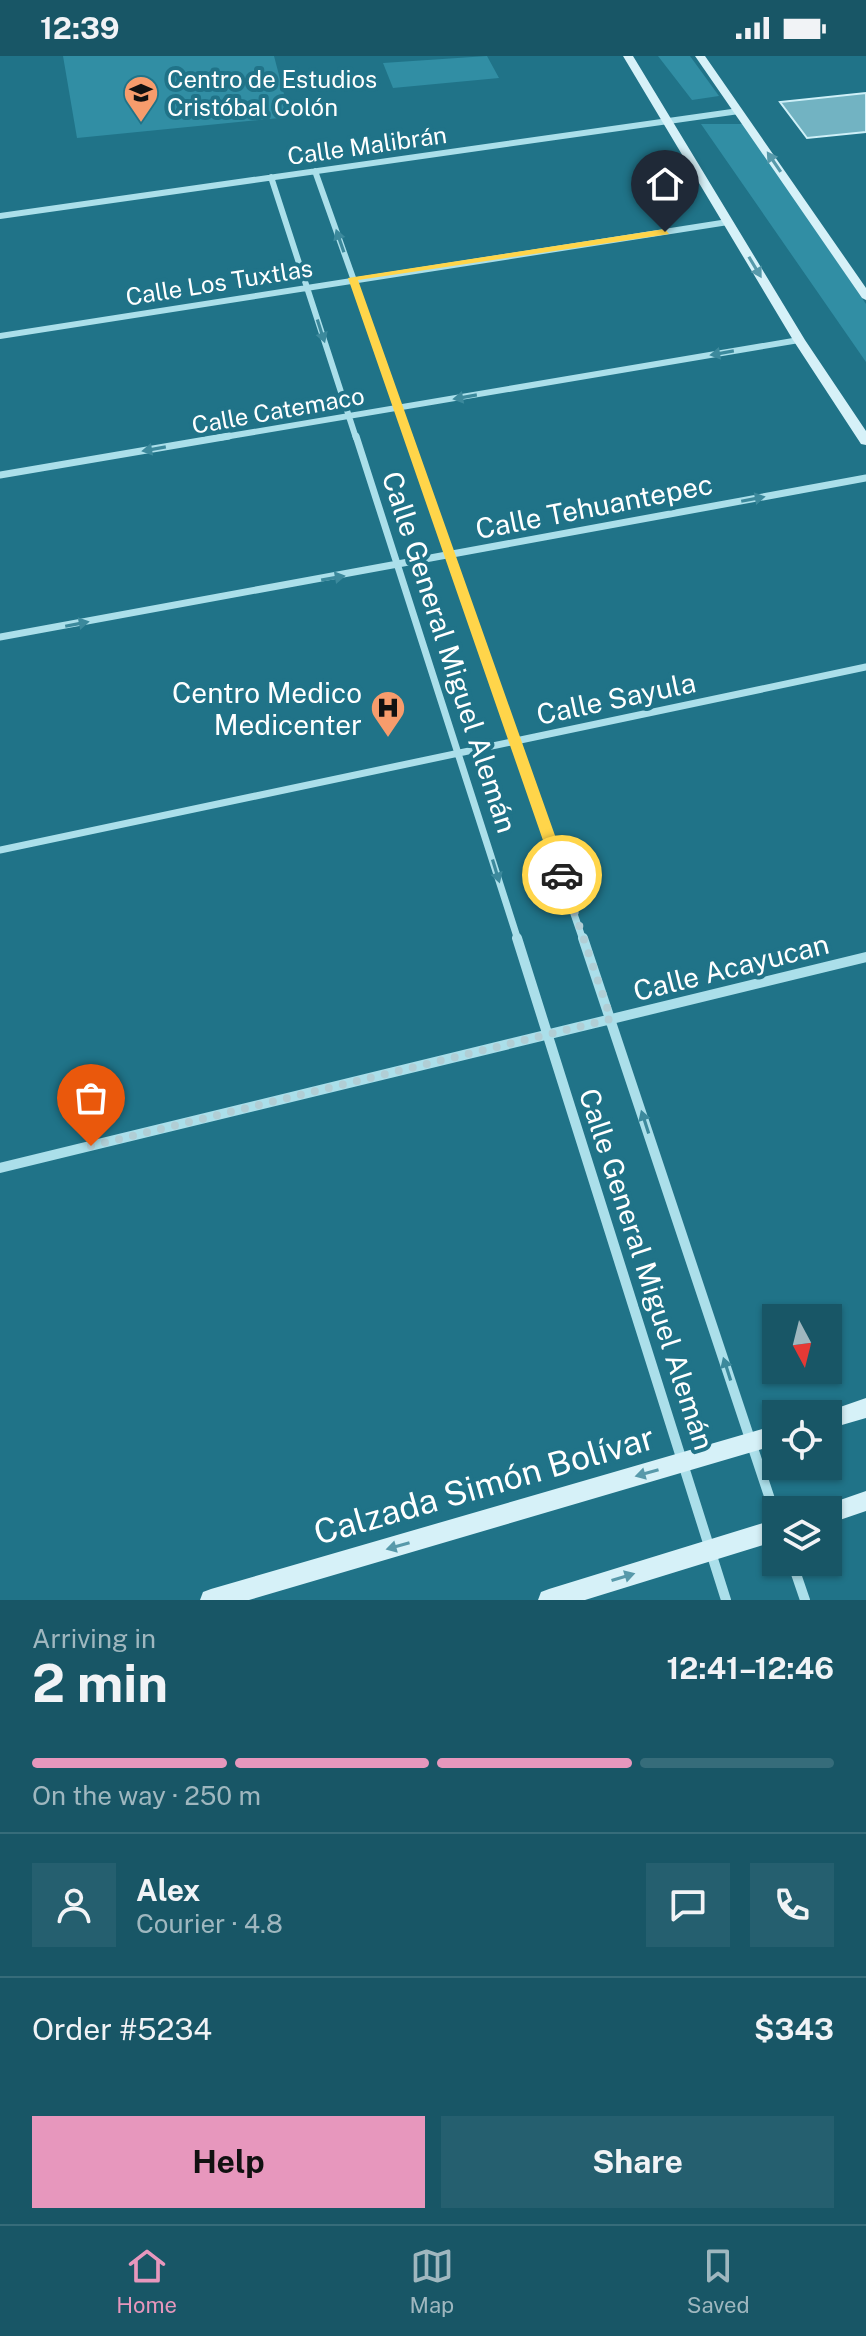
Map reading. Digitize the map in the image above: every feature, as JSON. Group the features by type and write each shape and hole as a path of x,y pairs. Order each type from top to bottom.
{"main road":[{"path":"628,56 799,340 866,441"},
{"path":"700,56 866,296"},
{"path":"842,1415 866,1408"},
{"name":"Calzada Simón Bolívar","path":"211,1600 762,1440"},
{"path":"842,1509 866,1501"},
{"path":"549,1600 762,1534"}],"street":[{"name":"Calle Malibrán","path":"0,216 739,111"},
{"name":"Calle General Miguel Alemán","path":"315,171 517,742 769,1496"},
{"name":"Calle General Miguel Alemán","path":"271,177 459,753 726,1600"},
{"name":"Calle Los Tuxtlas","path":"0,336 353,278 728,222"},
{"name":"Calle Catemaco","path":"0,475 799,340"},
{"name":"Calle Tehuantepec","path":"0,637 397,567 866,478"},
{"name":"Calle Sayula","path":"0,850 866,667"},
{"name":"Calle Acayucan","path":"0,1168 866,957"},
{"path":"797,1576 805,1600"}],"shaded area":[{"path":"63,56 274,56 290,117 77,138"},
{"path":"487,56 499,78 393,88 383,63"},
{"path":"658,56 690,56 719,96 692,100"},
{"path":"701,124 744,124 866,304 866,362"}],"building":[{"path":"866,93 866,132 807,138 780,102"}],"way so far":[{"path":"91,1146 611,1019 562,875"}],"place":[{"name":"Centro de Estudios Cristóbal Colón","path":"141,124"},
{"name":"Centro Medico Medicenter","path":"388,739"}],"route":[{"path":"562,875 353,278 665,232"}]}
